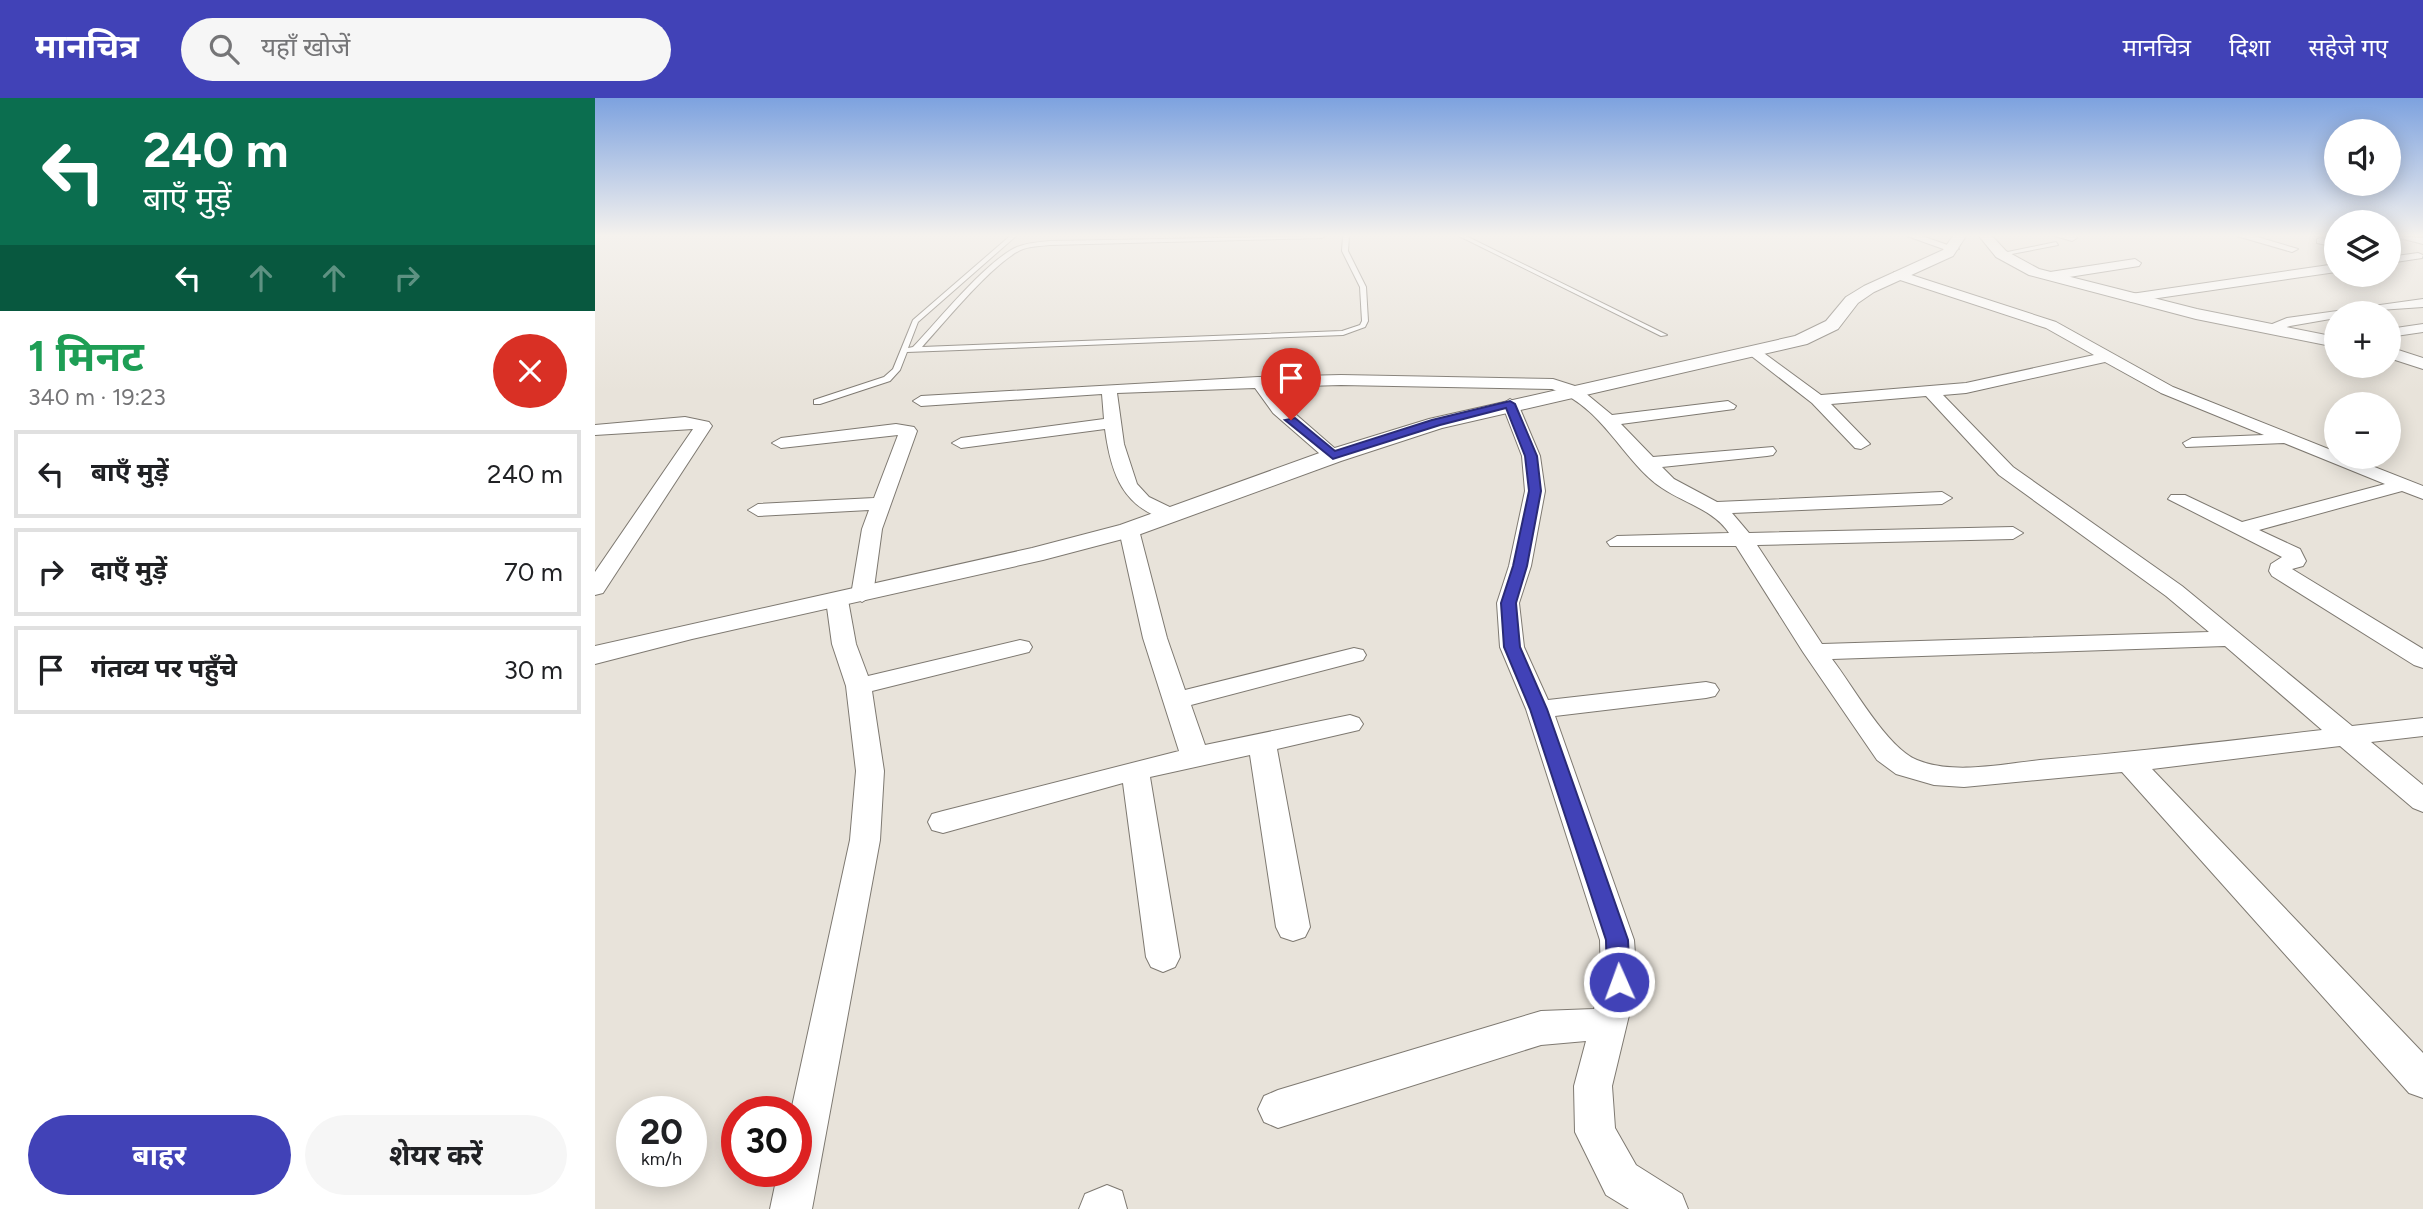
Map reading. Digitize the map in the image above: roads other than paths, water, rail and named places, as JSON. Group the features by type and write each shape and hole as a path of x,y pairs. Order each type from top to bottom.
{"street":[{"path":"595,655 689,631 850,598 1034,555 1129,530 1333,456 1436,423 1820,333 1832,325 1852,300 1874,288"},
{"path":"1937,288 2051,325 2167,390 2423,493"},
{"path":"2094,288 2324,340"},
{"path":"2131,298 2200,288"},
{"path":"2401,306 2423,303"},
{"path":"2267,329 2287,322 2324,315"},
{"path":"2401,331 2423,328"},
{"path":"1752,351 1818,400 1861,444"},
{"path":"2401,356 2423,364"},
{"path":"1818,400 1931,392 2003,382 2106,357"},
{"path":"921,401 1109,388 1258,382 1428,380 1541,383 1572,390 1608,420 1667,483 1714,508 1733,524 1815,652 1887,753 1906,767 1934,775 1964,777 2129,762 2423,727"},
{"path":"1258,382 1279,409 1333,456"},
{"path":"1109,388 1123,477 1132,492 1146,505 1171,515"},
{"path":"1931,392 2006,471 2108,541 2174,591 2423,802"},
{"path":"1510,404 1531,456 1535,491 1520,566 1508,603 1512,647 1538,709 1617,940 1619,982 1593,1086 1595,1132 1621,1180 1667,1209"},
{"path":"1608,420 1728,406"},
{"path":"595,430 685,422 703,426 595,588"},
{"path":"961,443 1113,423"},
{"path":"781,443 908,430 880,503 850,598 844,645 859,687 870,771 865,840 791,1209"},
{"path":"2192,443 2288,439"},
{"path":"1647,463 1767,451"},
{"path":"2240,529 2361,499 2402,485"},
{"path":"1714,508 1942,498"},
{"path":"2178,499 2296,558 2279,568 2287,576 2333,601 2423,660"},
{"path":"758,510 880,503"},
{"path":"1129,530 1155,638 1195,756"},
{"path":"1617,542 2013,533"},
{"path":"1815,652 2230,639"},
{"path":"859,687 1020,647"},
{"path":"1178,700 1354,655"},
{"path":"1538,709 1706,690"},
{"path":"943,822 1135,770 1350,724"},
{"path":"1262,742 1293,927"},
{"path":"2129,762 2423,1080"},
{"path":"1135,770 1163,957"},
{"path":"1278,1108 1541,1028 1571,1024 1607,1026"}],"lane":[{"path":"817,402 887,379 896,370 915,321 953,288"},
{"path":"916,349 975,288"},
{"path":"903,350 1343,333 1363,326 1366,321 1363,288"},
{"path":"1567,288 1663,335"}]}
